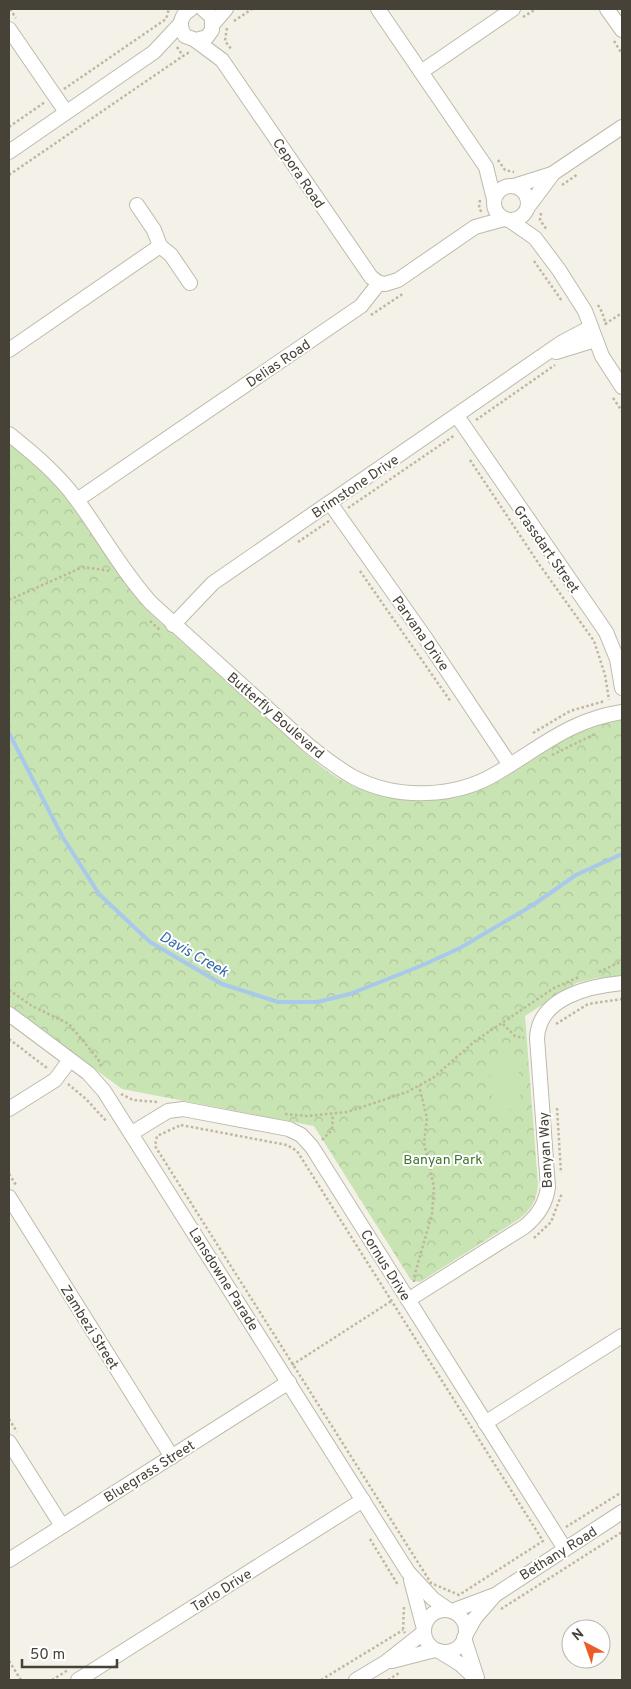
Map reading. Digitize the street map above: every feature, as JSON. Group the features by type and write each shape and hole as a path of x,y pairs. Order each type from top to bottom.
{"street":[{"name":"Cepora Road","path":"203,9 211,15 222,60 371,277 379,283"},
{"path":"9,152 154,52 206,38 226,9"},
{"path":"378,9 486,167 524,192 535,238"},
{"path":"421,72 514,9"},
{"path":"608,9 622,30"},
{"path":"183,14 183,33 193,40"},
{"path":"154,52 183,14"},
{"path":"9,29 66,112"},
{"name":"Cepora Road","path":"193,40 222,60"},
{"path":"476,228 484,216 490,198 500,190 513,186 535,186 556,180 622,127"},
{"path":"486,167 490,198 495,210 535,238 559,270 584,311 617,392"},
{"path":"379,283 385,284 398,280 476,228 522,216 528,207 535,186"},
{"path":"137,205 154,230 160,246 171,256 190,283"},
{"path":"9,350 160,246"},
{"name":"Delias Road","path":"77,500 361,306 370,297 379,283"},
{"name":"Brimstone Drive","path":"170,631 213,584 332,513 458,427 560,343 593,333"},
{"name":"Grassdart Street","path":"458,427 606,632 617,659 620,700"},
{"name":"Butterfly Boulevard","path":"9,434 49,468 77,500 170,631 324,758 356,779 396,791 440,792 473,785 510,765 572,726 598,716 620,700"},
{"name":"Parvana Drive","path":"332,513 424,636 510,765"},
{"name":"Banyan Way","path":"408,1300 524,1227 540,1212 546,1200 548,1187 537,1038 539,1026 550,1010 575,992 590,987 622,983"},
{"name":"Lansdowne Parade","path":"9,1014 70,1060 99,1085 288,1373 408,1572 433,1599 450,1611"},
{"path":"9,1109 58,1076 70,1060"},
{"name":"Cornus Drive","path":"132,1134 168,1111 183,1109 289,1129 301,1135 312,1147 485,1423 549,1538 565,1549"},
{"name":"Zambezi Street","path":"9,1197 172,1456"},
{"path":"485,1423 622,1336"},
{"name":"Bluegrass Street","path":"9,1560 172,1456 288,1373"},
{"path":"9,1442 62,1526"},
{"name":"Tarlo Drive","path":"78,1680 363,1500"},
{"name":"Bethany Road","path":"450,1611 495,1594 622,1512"},
{"name":"Lansdowne Parade","path":"408,1572 424,1630"},
{"name":"Bethany Road","path":"465,1636 475,1618 495,1594"},
{"path":"356,1680 386,1662 424,1630 430,1616 435,1612 450,1611 463,1620 465,1636 477,1680"},
{"path":"424,1630 427,1642 460,1664 477,1680"},
{"path":"386,1662 437,1650 452,1651 457,1648 465,1636"}],"path":[{"path":"9,127 166,19 169,9"},
{"path":"236,57 225,41 228,25 252,9"},
{"path":"9,175 183,56 188,53 196,55"},
{"path":"494,154 505,170 528,175 544,197 540,220 550,235"},
{"path":"556,180 583,170"},
{"path":"484,216 479,208 490,198"},
{"path":"532,259 564,305"},
{"path":"366,318 408,290 398,280"},
{"path":"370,297 383,307"},
{"path":"597,304 602,312 607,331"},
{"path":"605,324 622,313"},
{"path":"290,547 332,513 458,427 562,362"},
{"path":"617,392 622,411"},
{"path":"458,427 459,444"},
{"path":"470,460 539,564 594,641 605,675 609,700"},
{"path":"332,513 333,530"},
{"path":"107,564 115,577"},
{"path":"356,564 453,705"},
{"path":"9,600 83,567 112,571"},
{"path":"148,620 170,631"},
{"path":"531,734 570,712 609,700 620,700"},
{"path":"550,757 602,731"},
{"path":"596,973 622,961"},
{"path":"282,1114 307,1116 333,1114 375,1104 419,1086 433,1078 476,1041 554,988 581,976"},
{"path":"9,990 32,1006 70,1024 98,1059 106,1076"},
{"path":"9,1039 86,1099 110,1126"},
{"path":"414,1285 414,1278 432,1214 434,1187 424,1143 426,1118 419,1086"},
{"path":"116,1090 133,1100 157,1102 166,1099"},
{"path":"312,1147 332,1130 333,1114"},
{"path":"549,1538 392,1301 297,1151 287,1145 181,1125 157,1136 155,1146 288,1373 431,1583 459,1595 622,1492"},
{"path":"288,1373 392,1301"},
{"path":"496,1612 622,1532"},
{"path":"322,1680 403,1630"},
{"path":"9,1661 21,1680"}],"green space":[{"name":"Banyan Park","path":"9,443 40,469 67,499 129,587 152,615 318,764 345,782 364,791 404,800 424,801 465,795 501,780 573,734 622,717 622,976 596,978 576,983 525,1016 538,1184 535,1200 527,1212 519,1219 420,1282 411,1280 314,1126 122,1089 9,1006"},
{"path":"518,1058 521,1108 493,1111 489,1060"}],"waterway":[{"name":"Davis Creek","path":"9,733 62,836 99,894 150,942 222,984 278,1002 317,1002 350,994 423,965 460,948 533,905 576,875 622,854"}]}
